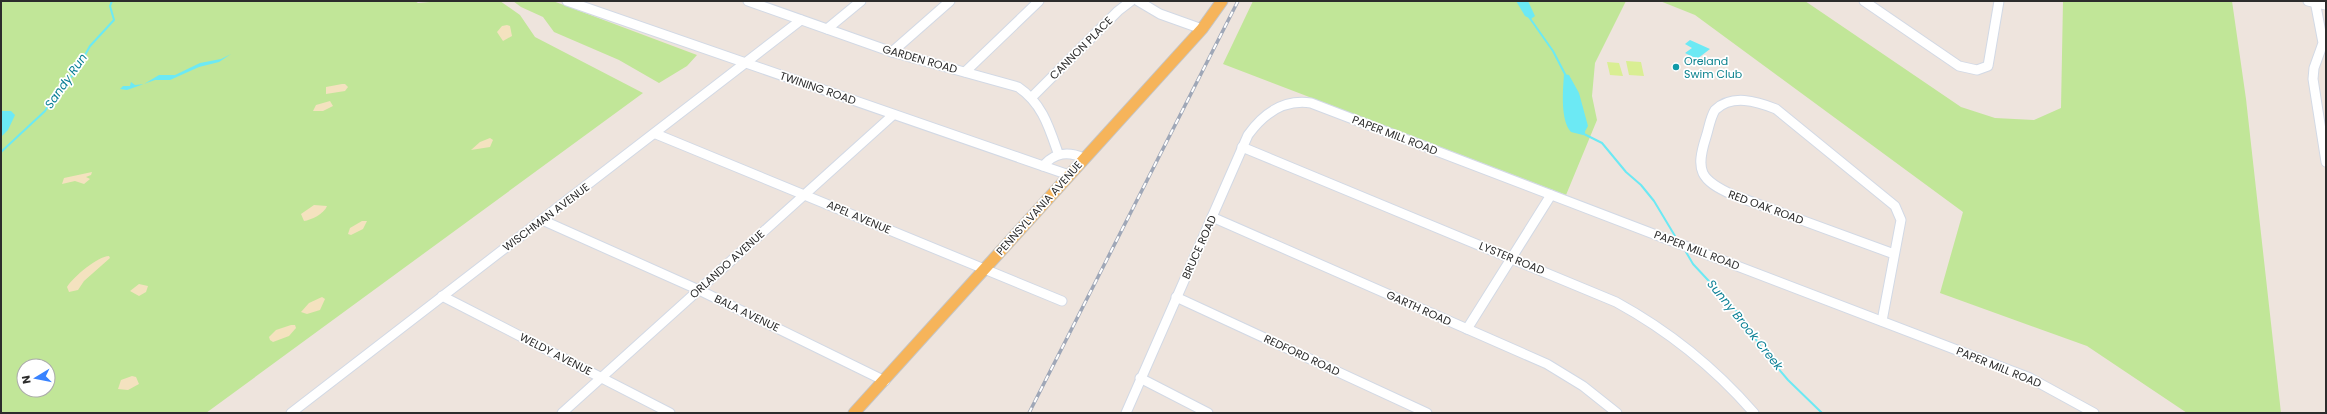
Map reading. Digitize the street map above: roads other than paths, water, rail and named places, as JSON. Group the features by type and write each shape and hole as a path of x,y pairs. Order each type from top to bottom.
{"main road":[{"name":"PENNSYLVANIA AVENUE","path":"854,413 885,381 983,269 1202,29 1222,1"}],"street":[{"name":"TWINING ROAD","path":"567,1 1069,175"},
{"name":"GARDEN ROAD","path":"748,1 761,7 892,52 1018,87 1032,97 1042,108 1058,154"},
{"path":"761,7 769,1"},
{"path":"827,29 861,1"},
{"path":"892,52 950,1"},
{"path":"965,72 1039,1"},
{"name":"CANNON PLACE","path":"1032,97 1118,11 1131,1"},
{"path":"1138,1 1160,14 1202,29"},
{"path":"1864,1 1959,66 1980,70 1988,66 1998,1"},
{"path":"2326,5 2313,2 2323,43 2322,57 2313,79 2326,162"},
{"name":"WISCHMAN AVENUE","path":"296,412 442,296 656,134 801,20"},
{"name":"RED OAK ROAD","path":"1735,101 1758,103 1776,109 1891,201 1901,220 1894,254 1733,195 1718,188 1703,171 1699,159 1713,113 1722,104 1735,101"},
{"name":"BRUCE ROAD","path":"1126,413 1140,378 1248,135 1259,122 1277,109 1296,102"},
{"name":"PAPER MILL ROAD","path":"1296,102 1311,103 2030,378 2094,413"},
{"name":"ORLANDO AVENUE","path":"562,413 893,115"},
{"name":"APEL AVENUE","path":"656,134 1062,301"},
{"name":"LYSTER ROAD","path":"1242,147 1616,302 1658,326 1693,352 1719,375 1754,413"},
{"path":"1043,166 1052,156 1058,154 1071,153 1084,158"},
{"path":"1467,329 1551,195"},
{"name":"GARTH ROAD","path":"1212,217 1558,370 1588,389 1617,413"},
{"name":"BALA AVENUE","path":"542,220 699,290 885,381"},
{"path":"1882,321 1894,254"},
{"name":"WELDY AVENUE","path":"442,296 670,413"},
{"name":"REDFORD ROAD","path":"1176,297 1427,413"},
{"path":"1140,378 1208,413"}],"water":[{"path":"1516,1 1528,1 1535,16 1531,19 1525,16"},
{"path":"1690,40 1710,49 1697,59 1685,53 1692,48 1685,44"},
{"path":"231,54 219,62 199,67 170,80 155,80 144,84 159,75 175,75 200,63 221,59"},
{"path":"1564,74 1569,75 1579,93 1588,126 1583,135 1571,132 1565,120 1563,104"},
{"path":"131,82 135,85 144,84 127,90 120,89 123,86 130,86"},
{"path":"1,111 11,111 15,115 8,130 1,137"}],"waterway":[{"name":"Sandy Run","path":"1,152 45,111 59,89 75,73 90,46 114,20 110,6 112,1"},
{"name":"Sunny Brook Creek","path":"1529,17 1553,51 1566,76"},
{"name":"Sunny Brook Creek","path":"1584,131 1584,134 1602,143 1626,172 1641,185 1654,201 1675,236"},
{"name":"Sunny Brook Creek","path":"1686,252 1693,264 1734,308 1766,354 1788,380 1822,413"}],"railway":[{"path":"1029,413 1238,1"}],"place":[{"name":"Oreland Swim Club","path":"1676,67"}]}
